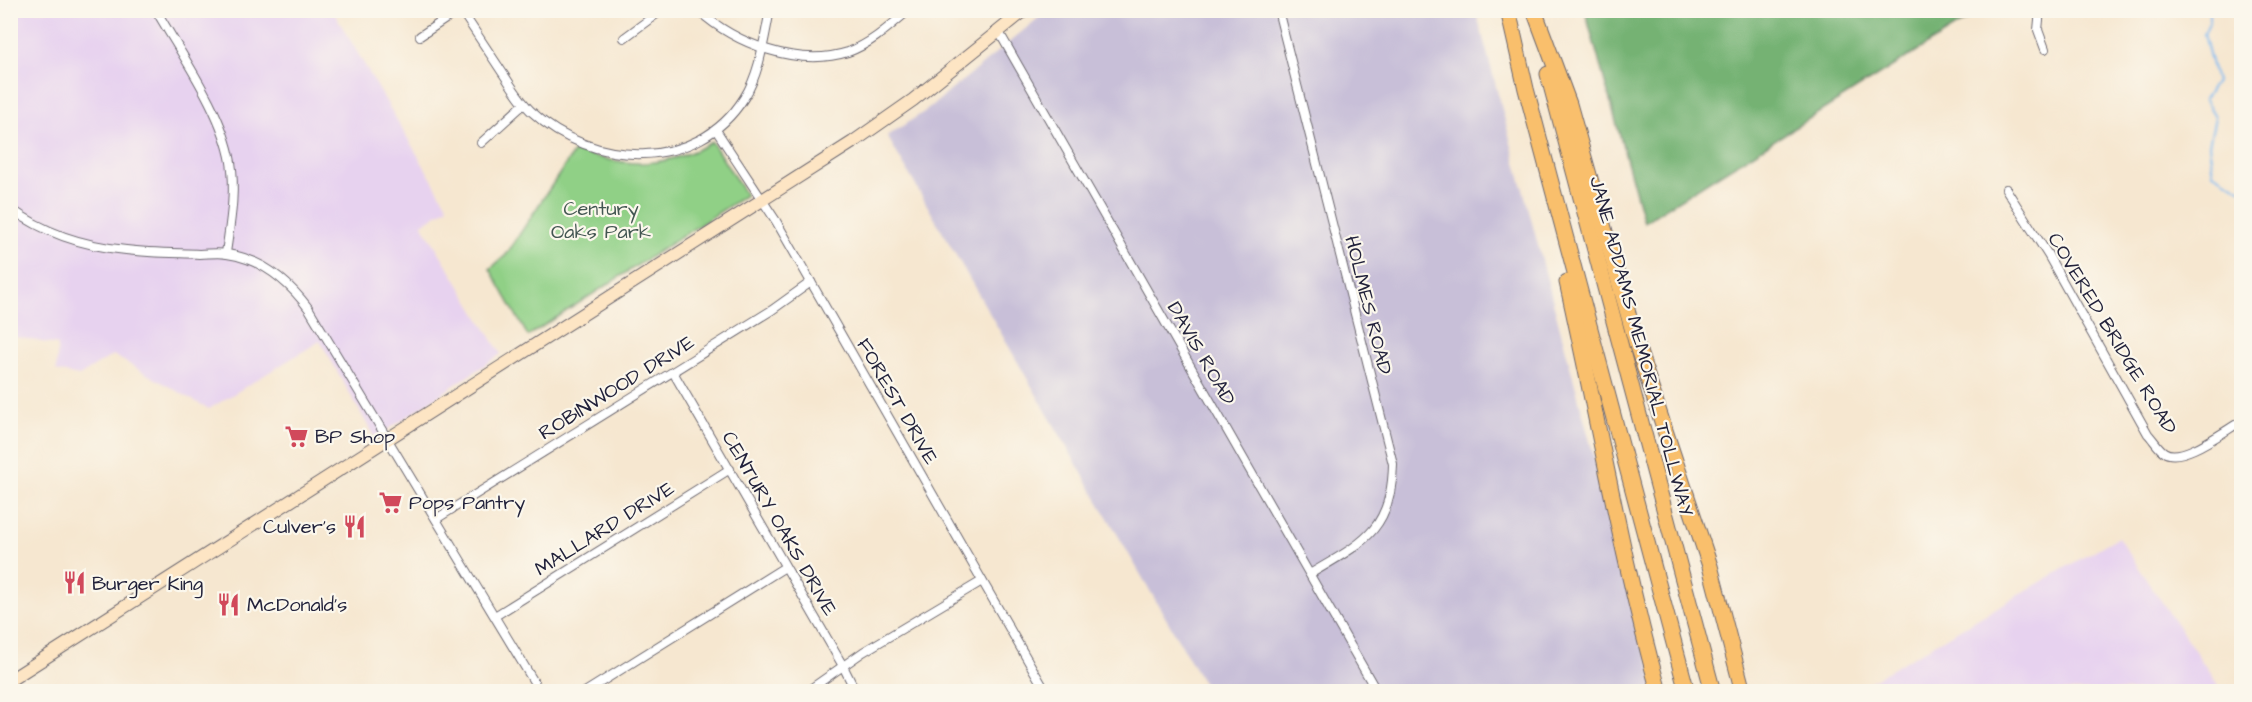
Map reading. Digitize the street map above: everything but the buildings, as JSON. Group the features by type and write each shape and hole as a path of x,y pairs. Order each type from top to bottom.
{"highway":[{"path":"1508,10 1596,411 1617,524 1659,692"},
{"path":"1532,10 1569,104 1638,349 1710,566 1743,692"},
{"name":"JANE ADDAMS MEMORIAL TOLLWAY","path":"1532,10 1713,692"},
{"path":"1526,89 1687,692"}],"main road":[{"path":"10,680 853,142 913,100 1025,10"}],"street":[{"path":"156,10 214,112 227,147 233,184 226,254"},
{"path":"420,36 460,10 524,104 543,122 570,139 597,149 645,155 667,152 697,141 716,130 745,97 754,76 770,10"},
{"path":"624,38 662,10"},
{"path":"698,10 732,36 792,55 812,57 836,55 860,46 909,10"},
{"name":"HOLMES ROAD","path":"1278,10 1393,464 1390,495 1381,521 1356,547 1310,574"},
{"path":"2040,10 2038,30 2045,49"},
{"name":"DAVIS ROAD","path":"999,32 1377,692"},
{"path":"481,143 524,104"},
{"name":"FOREST DRIVE","path":"716,130 811,282 1046,692"},
{"name":"COVERED BRIDGE ROAD","path":"2006,189 2048,255 2148,434 2165,453 2175,455 2186,453 2241,421"},
{"path":"10,208 46,230 87,244 124,250 226,254 270,270 296,292 309,309 540,692"},
{"name":"ROBINWOOD DRIVE","path":"436,519 772,310 811,282"},
{"name":"CENTURY OAKS DRIVE","path":"673,372 856,692"},
{"name":"MALLARD DRIVE","path":"495,616 730,469"},
{"path":"585,692 785,567"},
{"path":"806,692 863,652 982,581"}],"shaded area":[{"path":"10,11 333,11 448,207 422,224 501,354 375,438 320,341 209,409 113,355 79,376 56,371 58,345 11,336"},
{"path":"1047,11 1476,11 1656,691 1208,691 887,136 927,110"},
{"path":"2118,537 2222,691 1854,691"}],"green space":[{"path":"1585,10 1981,11 1644,222"},
{"name":"Century Oaks Park","path":"712,142 746,195 528,336 490,269 506,255 575,150 611,160 644,163 677,157"}],"waterway":[{"path":"2210,10 2210,20 2204,34 2216,82 2204,99 2215,117 2209,145 2213,173 2242,190"}],"place":[{"name":"BP Shop","path":"297,436"},
{"name":"Pops Pantry","path":"391,502"},
{"name":"Culver's","path":"354,526"},
{"name":"Burger King","path":"74,583"},
{"name":"McDonald's","path":"229,604"}]}
